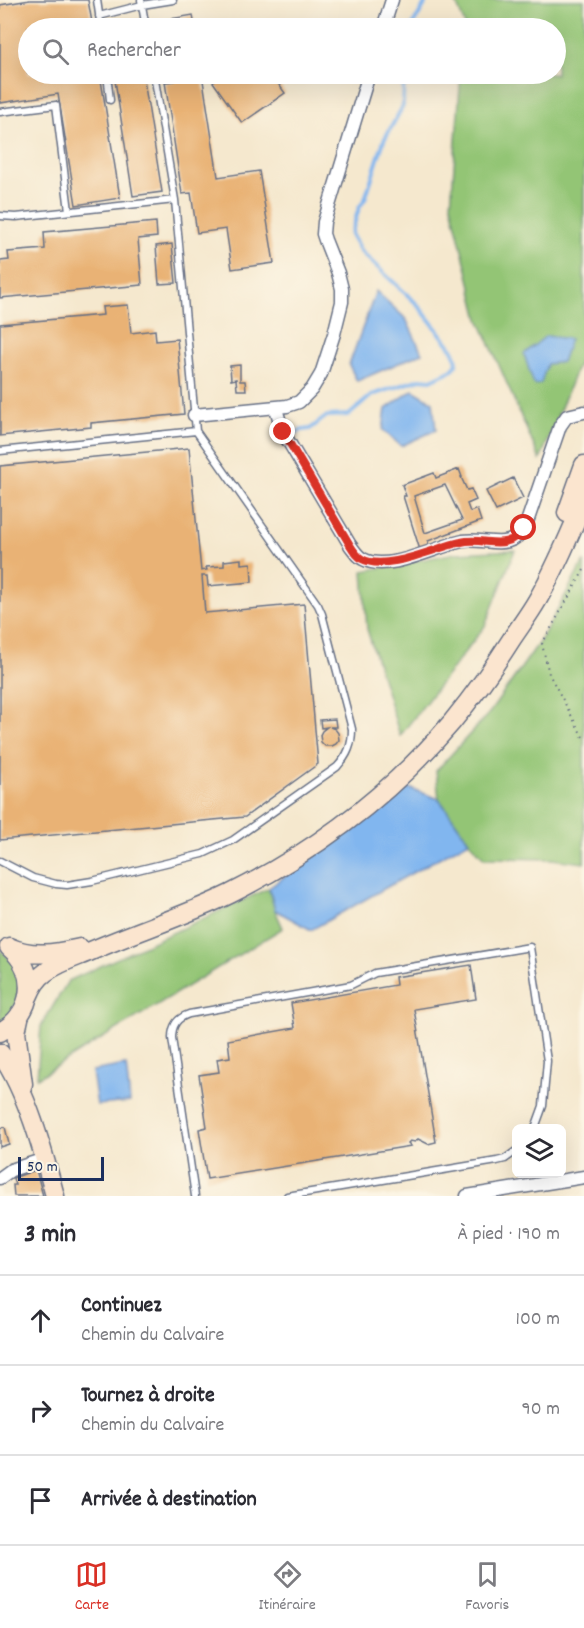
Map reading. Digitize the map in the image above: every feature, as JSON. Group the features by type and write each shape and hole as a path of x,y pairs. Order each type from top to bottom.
{"main road":[{"path":"514,636 544,573 584,465"},
{"path":"28,1109 22,1081 17,1024 34,983 48,970 207,905 252,883 305,851 352,818 442,734 486,677 531,610 552,573 584,501"},
{"path":"5,944 25,953 46,954 80,948 134,933"},
{"path":"5,944 22,961 27,972 28,997"},
{"path":"0,1032 13,1023 20,1014"},
{"path":"0,1053 28,1109 55,1196"}],"street":[{"path":"386,18 392,0"},
{"path":"194,415 292,405 312,389 321,374 342,302 338,273 323,229 366,84"},
{"path":"276,408 287,439 350,545 362,558 379,562 407,558 462,542 499,543 516,538 526,525 560,426 567,416 584,412"},
{"path":"0,1178 11,1170 45,1159"},
{"path":"467,1196 584,1177"}],"lane":[{"path":"97,0 99,16 142,3 173,0"},
{"path":"142,3 144,18"},
{"path":"109,84 111,100"},
{"path":"0,861 33,879 67,885 203,854 233,840 337,767 348,754 351,746 352,729 318,605 196,432 175,200 156,84"},
{"path":"0,112 56,105 69,211"},
{"path":"0,216 16,217 175,200"},
{"path":"0,451 196,432"},
{"path":"191,1196 195,1193 172,1038 173,1026 179,1019 189,1014 351,986 375,973 530,948 547,1061 543,1106 536,1124"},
{"path":"287,1196 497,1161 512,1154"}],"path":[{"path":"584,570 542,644 549,674 584,739"}],"green space":[{"path":"455,0 584,0 584,350 540,460 479,319 451,205 460,84 566,84 566,18 462,18"},
{"path":"515,550 485,626 400,736 367,629 363,571 456,553"},
{"path":"584,561 584,863 552,859 484,858 439,799 436,771 490,712 540,641"},
{"path":"269,888 283,928 37,1078 41,1026 68,981"},
{"path":"0,950 15,967 20,987 15,1006 0,1023"}],"water":[{"path":"376,291 406,319 422,353 357,381 349,365"},
{"path":"546,336 570,339 562,362 547,364 541,383 534,385 524,354"},
{"path":"413,390 433,402 436,430 401,446 383,430 386,409"},
{"path":"406,787 439,799 469,841 311,930 275,910 269,888"},
{"path":"126,1065 130,1102 97,1105 92,1071"}],"building":[{"path":"30,0 88,0 91,18 18,18 18,84 102,84 120,198 76,205 58,94 0,103 0,5"},
{"path":"193,15 193,18 176,18"},
{"path":"116,84 145,84 162,192 133,196"},
{"path":"165,84 204,84 218,177 259,171 274,263 232,269 226,229 197,233 191,193 182,194"},
{"path":"214,84 278,84 285,93 242,123"},
{"path":"156,222 157,237 138,239 142,285 0,298 0,261 9,260 8,252 45,249 44,232"},
{"path":"172,244 176,283 159,284 156,246"},
{"path":"128,305 131,333 155,330 156,341 177,339 184,414 91,423 91,427 0,436 0,324 103,315 102,307"},
{"path":"240,365 240,381 245,381 246,390 237,390 236,379 231,380 230,366"},
{"path":"189,448 201,571 207,570 206,567 224,566 224,561 241,559 241,564 251,563 252,582 208,586 207,576 202,576 205,613 304,604 318,764 245,817 0,840 0,466"},
{"path":"459,469 467,490 471,489 476,500 467,504 470,512 477,509 481,521 428,541 429,547 420,550 403,496 406,496 402,485 434,473 436,478","holes":["445,485 462,520 425,533 414,496"]},
{"path":"513,478 523,498 496,511 486,491"},
{"path":"335,719 336,727 330,727 338,733 339,740 332,746 325,746 321,742 320,735 327,727 321,728 320,720"},
{"path":"471,965 476,999 414,1009 436,1142 428,1144 418,1139 408,1143 411,1146 207,1179 199,1129 207,1127 199,1075 219,1072 217,1059 230,1057 228,1040 295,1028 291,1003 396,985 395,977"},
{"path":"5,1127 9,1144 0,1147 0,1128"},
{"path":"36,1170 43,1196 14,1196 13,1178"}],"waterway":[{"path":"417,18 425,0"},
{"path":"293,435 310,429 327,416 349,415 372,395 420,379 431,380 452,370 457,364 453,350 417,304 361,252 351,234 384,140 403,106 404,84"}],"route":[{"path":"283,432 350,545 357,554 368,561 385,562 407,558 465,541 506,542 516,538 524,528"}]}
